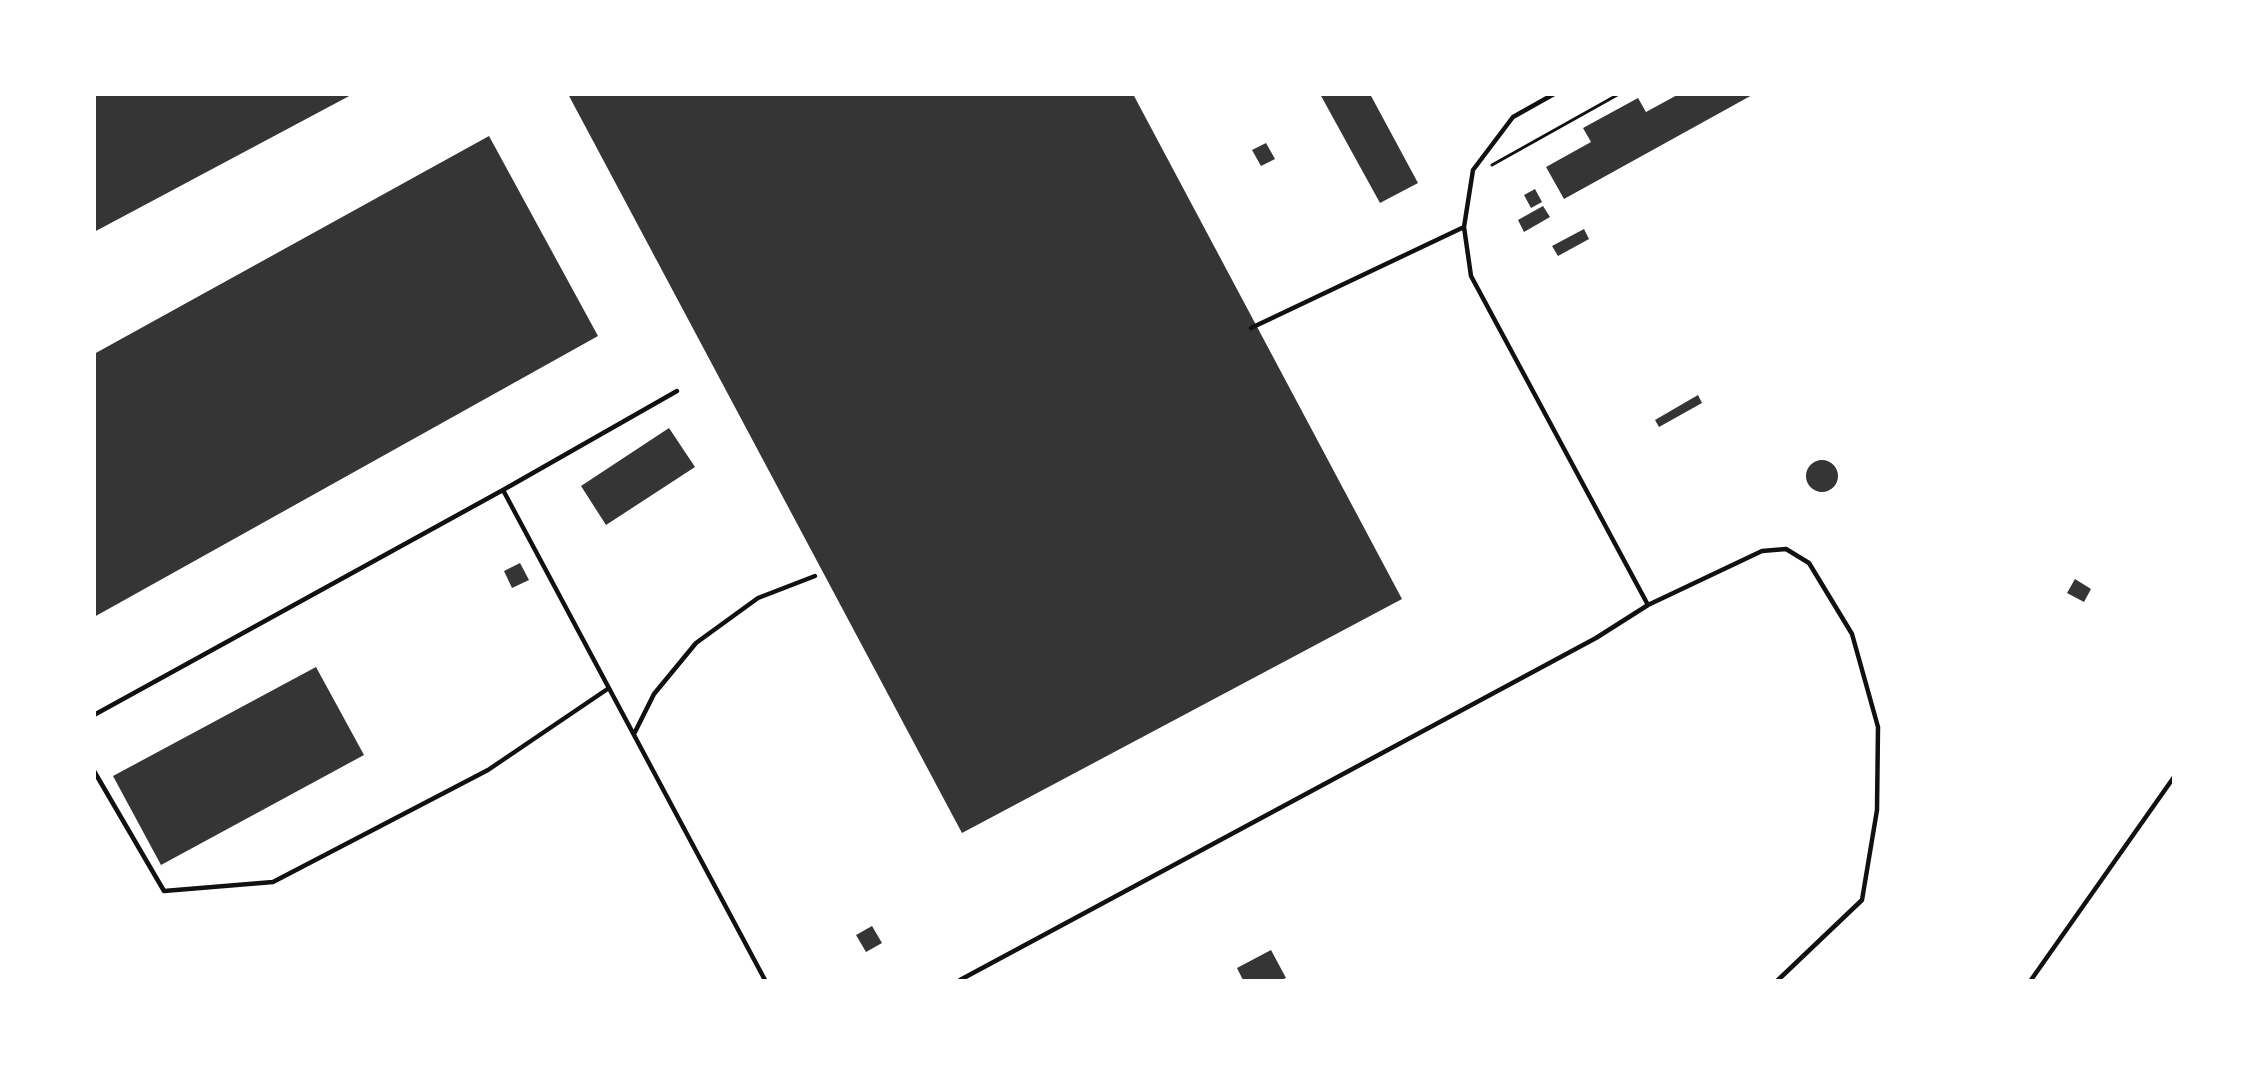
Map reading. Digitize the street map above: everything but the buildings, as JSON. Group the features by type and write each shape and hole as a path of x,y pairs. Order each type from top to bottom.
{"lane":[{"path":"1554,94 1513,117 1473,170 1464,227 1471,276 1648,605"},
{"path":"1251,328 1464,227"},
{"path":"94,716 677,391"},
{"path":"503,490 765,981"},
{"path":"960,981 1596,638 1648,605 1762,551 1786,549 1809,563 1852,634 1878,727 1877,810 1862,900 1778,981"},
{"path":"634,734 654,694 696,643 758,598 815,576"},
{"path":"94,771 164,891 273,882 488,770 609,688"},
{"path":"2031,981 2174,777"}],"path":[{"path":"1492,166 1619,94"}]}
